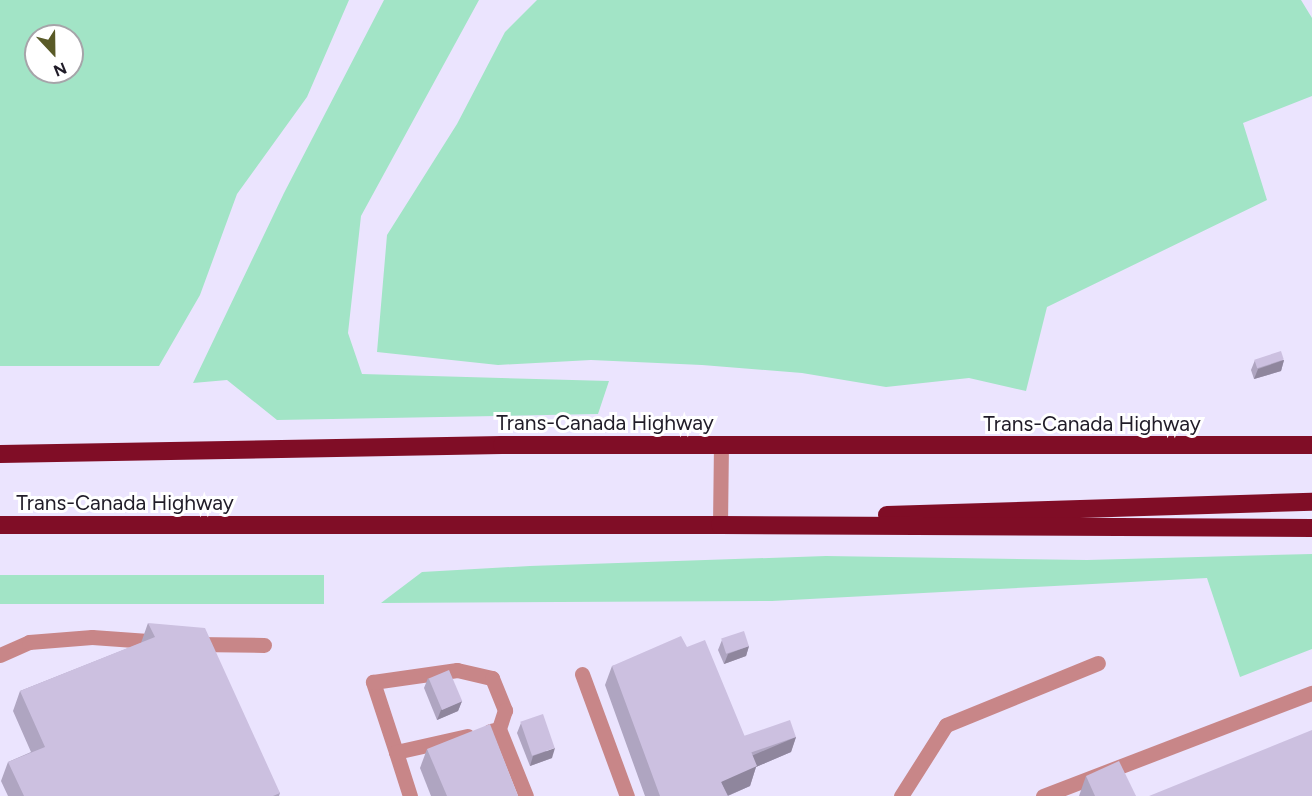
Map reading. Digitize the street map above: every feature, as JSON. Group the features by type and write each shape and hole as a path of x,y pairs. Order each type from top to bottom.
{"highway":[{"name":"Trans-Canada Highway","path":"0,454 721,445 1211,447 1312,445"},
{"name":"Trans-Canada Highway","path":"1211,447 1312,451"},
{"name":"Trans-Canada Highway","path":"753,525 932,512 1312,502"},
{"name":"Trans-Canada Highway","path":"0,525 1312,528"}],"lane":[{"path":"720,525 721,445"},
{"path":"0,655 29,642 92,637 223,646 264,645"},
{"path":"902,796 946,725 1098,663"},
{"path":"410,796 373,682 457,670 492,678 505,710 499,729 526,796"},
{"path":"582,674 627,796"},
{"path":"1043,796 1312,693"},
{"path":"396,752 499,729"}],"green space":[{"path":"0,0 349,0 307,97 237,194 200,295 159,366 0,366"},
{"path":"384,0 479,0 361,216 348,333 362,374 609,381 598,414 277,420 227,380 193,383 284,193"},
{"path":"537,0 1301,0 1312,18 1312,96 1243,123 1267,200 1047,307 1026,391 969,378 886,387 802,373 702,365 591,360 498,365 377,352 387,235 457,124 505,32"},
{"path":"1312,554 1312,649 1240,677 1207,578 772,601 381,603 422,572 530,566 826,556 1087,560"},
{"path":"0,575 324,575 324,604 0,604"}],"building":[{"path":"1281,351 1284,360 1257,368 1254,360"},
{"path":"148,623 205,628 280,793 273,796 24,796 8,762 45,747 20,691 155,637"},
{"path":"744,631 749,646 726,654 721,638"},
{"path":"681,636 687,647 705,640 757,766 721,782 728,796 660,796 612,666"},
{"path":"449,670 462,701 442,710 429,679"},
{"path":"543,714 555,748 532,756 520,722"},
{"path":"790,720 796,737 750,753 744,736"},
{"path":"490,724 518,796 447,796 427,749"},
{"path":"1312,730 1312,796 1149,796"},
{"path":"1119,761 1136,796 1095,796 1086,776"}]}
